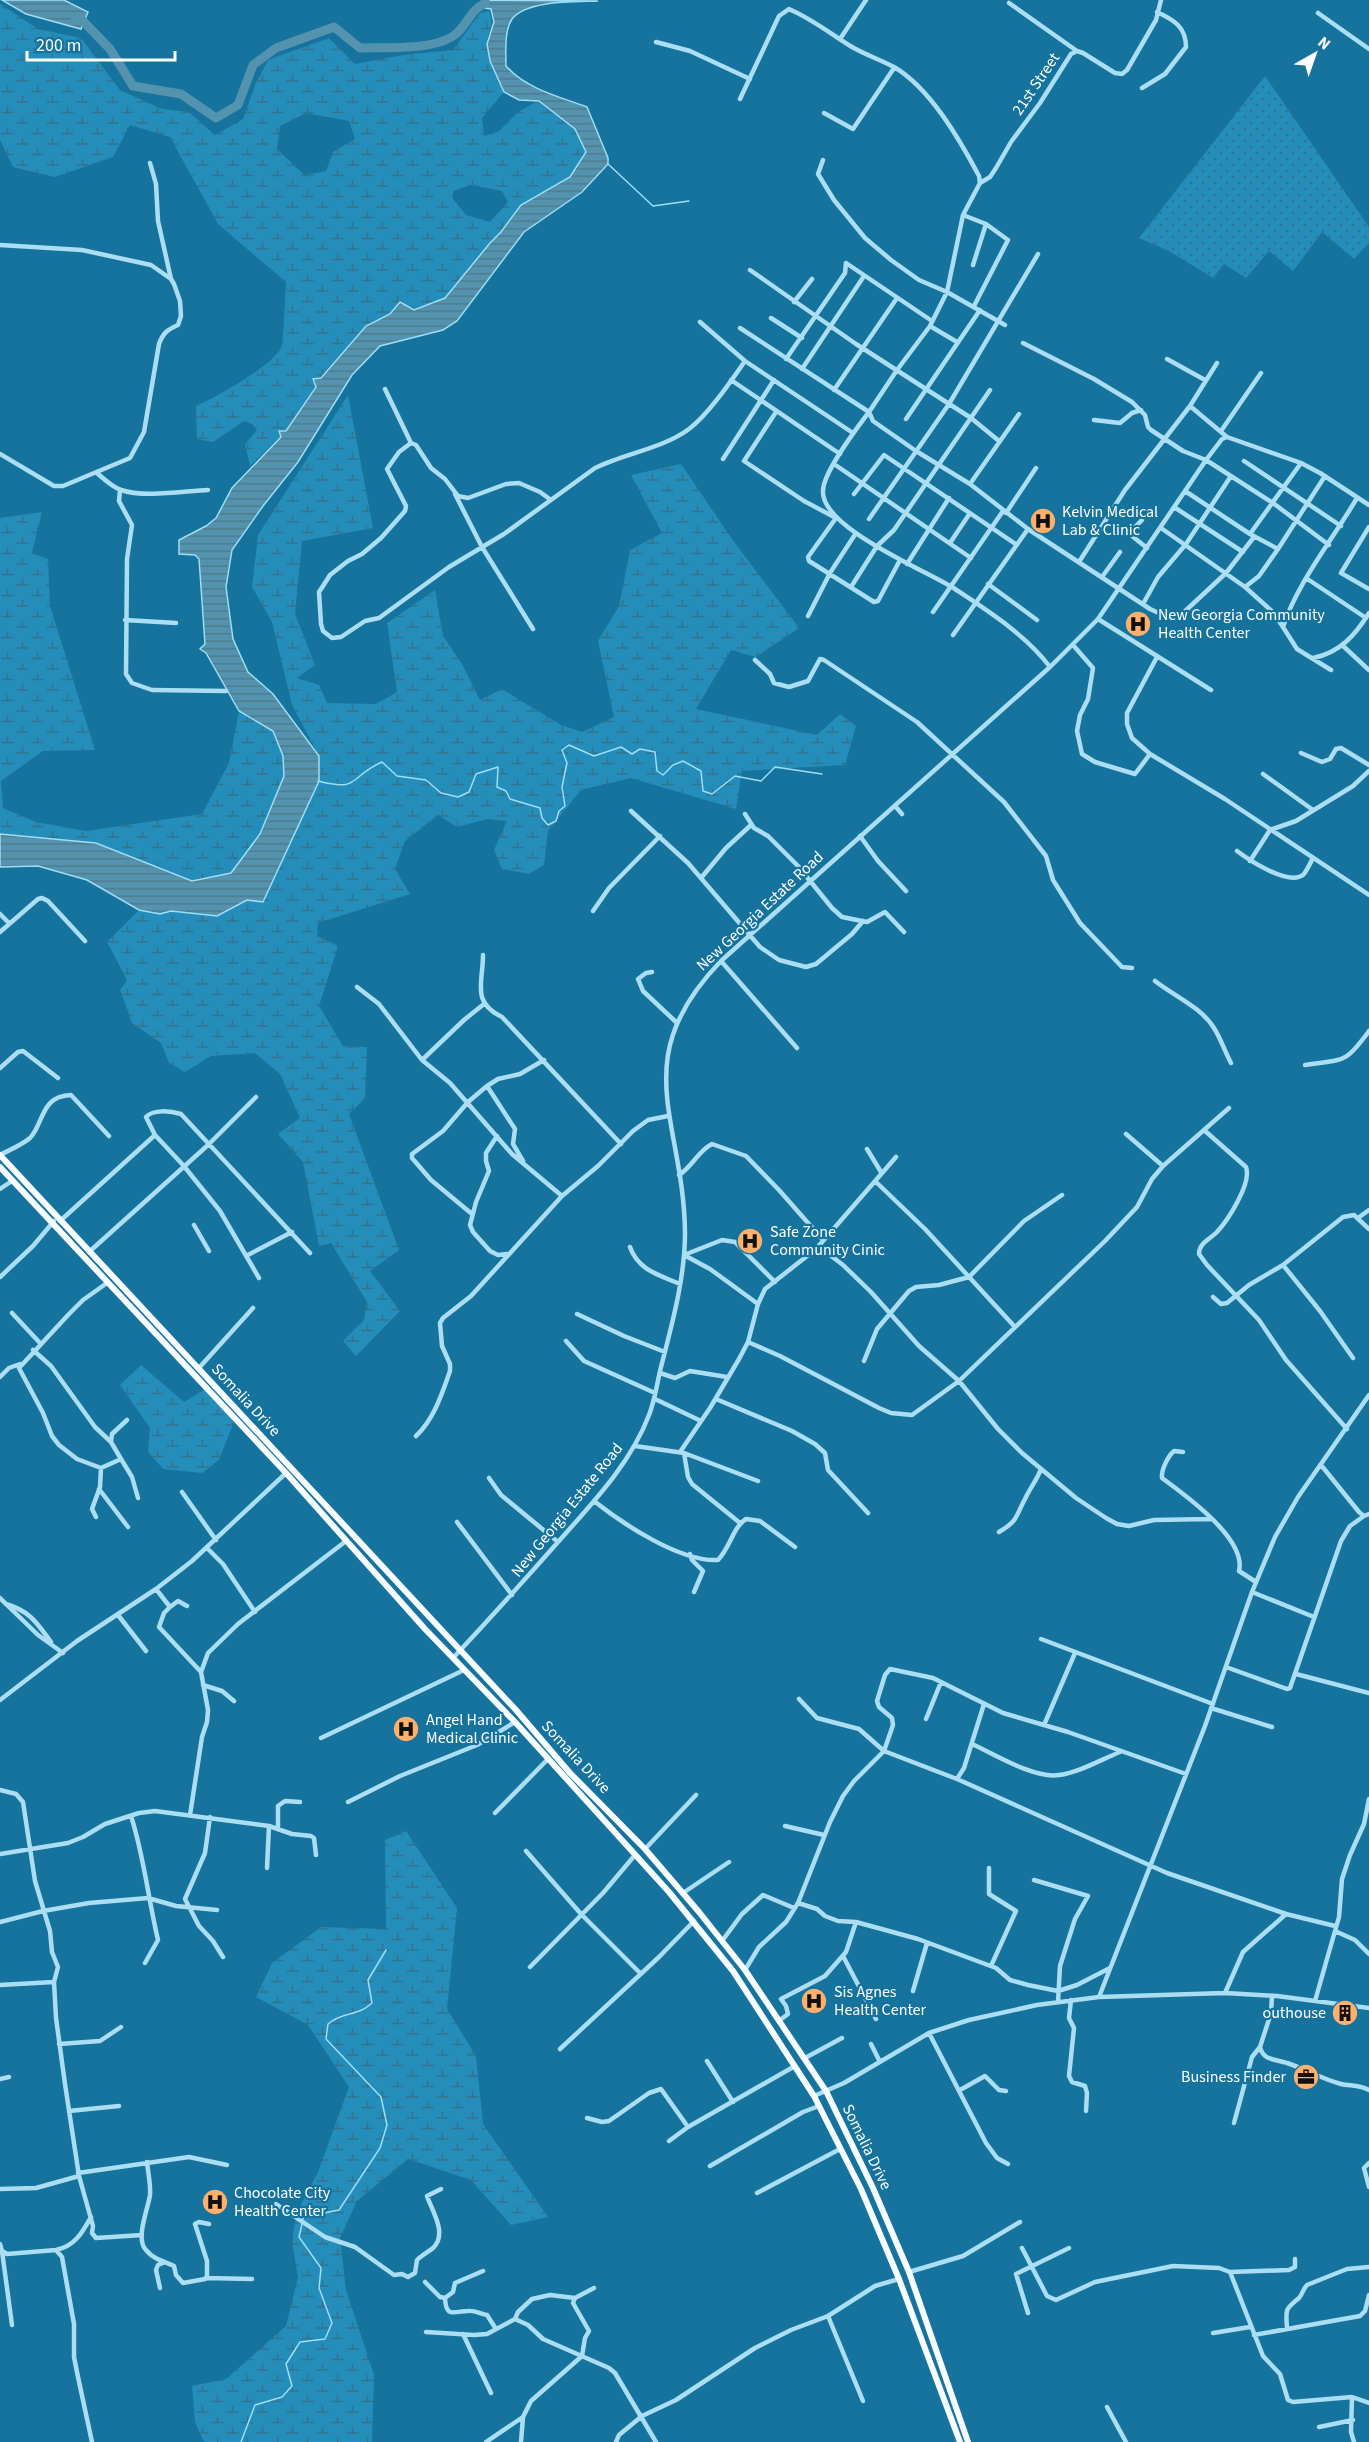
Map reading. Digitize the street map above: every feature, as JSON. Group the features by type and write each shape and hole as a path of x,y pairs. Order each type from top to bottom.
{"main road":[{"name":"Somalia Drive","path":"0,1155 107,1283 286,1473 425,1629 457,1654 464,1670 515,1722 694,1921 733,1971 814,2096 861,2190 899,2279 960,2442"},
{"name":"Somalia Drive","path":"0,1167 12,1181 89,1252 457,1654 516,1710 570,1773 645,1849 745,1970 826,2091 873,2188 909,2272 968,2442"}],"street":[{"path":"840,39 866,0"},
{"name":"21st Street","path":"836,518 826,505 822,491 825,482 853,434 931,323 947,292 963,216 980,183 990,177 1071,54 1077,51 1115,73 1122,74 1127,70 1161,0"},
{"path":"1009,3 1077,51"},
{"path":"740,99 774,24 785,10 789,9 894,68 923,91 954,133 973,165 980,183"},
{"path":"1142,88 1165,74 1186,46 1179,24 1157,12"},
{"path":"1318,13 1369,49"},
{"path":"656,42 690,51 750,79"},
{"path":"824,113 853,129 894,68"},
{"path":"823,160 818,174 834,200 865,238 919,279 1005,324"},
{"path":"0,454 54,486 63,486 130,458 144,432 159,344 167,330 178,325 181,316 180,301 171,279 158,221 156,184 150,163"},
{"path":"963,216 986,224 1008,240 974,306"},
{"path":"973,265 986,224"},
{"path":"0,245 99,252 151,265 171,279"},
{"path":"869,519 949,404 1038,254"},
{"path":"786,359 845,273 846,263 957,342"},
{"path":"750,270 816,317 970,418 999,441"},
{"path":"802,369 864,276"},
{"path":"794,302 812,279"},
{"path":"834,390 897,298"},
{"path":"906,419 980,310"},
{"path":"771,318 802,338"},
{"path":"700,322 745,361 853,434"},
{"path":"740,328 869,412 873,421 970,484 1028,529 1163,615 1180,615 1226,573 1301,463"},
{"path":"1023,343 1094,379 1141,410 1148,420 1148,427 1183,451 1206,460 1273,503 1329,545"},
{"path":"1167,359 1205,380"},
{"path":"411,443 399,452 387,469 406,508 373,546 348,561 326,581 320,592 319,603 323,631 336,638 352,631 364,621 379,618 449,567 504,534 595,468 688,430 731,381 745,361"},
{"path":"1079,562 1125,490 1190,406 1217,363"},
{"path":"1221,430 1261,373"},
{"path":"723,459 774,380"},
{"path":"731,381 840,454"},
{"path":"385,389 411,443 416,445 431,468 445,479 455,494 482,547 533,629"},
{"path":"851,587 878,546 888,538 906,513 990,390"},
{"path":"1190,406 1227,437 1301,463 1369,505"},
{"path":"1094,420 1120,423 1132,413 1141,410"},
{"path":"776,412 744,461 900,560 952,587 1036,649 1050,667"},
{"path":"970,484 1019,414"},
{"name":"New Georgia Estate Road","path":"457,1654 594,1501 634,1446 655,1396 680,1284 685,1225 668,1116 666,1064 676,1022 695,990 749,935 1050,667 1098,619 1206,460 1222,439 1227,437"},
{"path":"854,494 882,455 1017,545"},
{"path":"1244,461 1341,526"},
{"path":"834,464 971,558"},
{"path":"933,612 1036,468"},
{"path":"97,473 120,490 172,493 208,490"},
{"path":"1143,604 1158,577 1186,544 1231,476"},
{"path":"1245,587 1259,576 1324,476"},
{"path":"455,494 468,498 506,484 519,483 540,492 551,500"},
{"path":"120,490 119,501 132,525 127,559 126,674 132,683 152,690 226,692"},
{"path":"1185,491 1252,536 1278,549"},
{"path":"907,564 949,498"},
{"path":"1283,627 1288,610 1306,578 1357,498"},
{"path":"1174,507 1242,552"},
{"path":"950,543 970,513"},
{"path":"836,518 808,559 874,602 878,601 900,560"},
{"path":"1142,520 1134,528 1132,536 1147,548"},
{"path":"1369,527 1341,573 1369,589"},
{"path":"1161,528 1245,587 1274,613 1297,649 1331,670"},
{"path":"953,634 1028,529"},
{"path":"808,616 830,573 856,533"},
{"path":"1362,538 1369,543"},
{"path":"1102,577 1120,552"},
{"path":"1306,578 1368,616 1353,637 1329,653 1313,658"},
{"path":"988,584 1037,621"},
{"path":"1098,619 1211,690"},
{"path":"125,620 176,623"},
{"path":"1072,645 1093,668 1088,699 1080,716 1077,730 1082,745 1082,754 1095,762 1135,774 1150,754"},
{"path":"1342,645 1369,670"},
{"path":"1158,657 1127,713 1127,724 1132,738 1150,754 1212,791 1369,895"},
{"path":"754,660 770,674 774,683 789,687 808,681 820,659 824,660 917,722 1015,813 1046,856 1053,880 1080,923 1122,967 1132,968"},
{"path":"1301,753 1322,762 1330,759 1336,749 1341,748 1369,765"},
{"path":"1250,861 1270,830 1296,821 1353,786 1369,771"},
{"path":"1263,774 1313,810"},
{"path":"895,806 902,814"},
{"path":"631,811 660,836 701,878 760,947 779,960 806,967 816,964 834,951 863,921"},
{"path":"745,814 751,825 777,844 842,917 863,921 871,920 885,912 904,932"},
{"path":"701,878 726,848 751,825"},
{"path":"593,911 609,888 660,836"},
{"path":"860,836 878,861 906,891"},
{"path":"1237,851 1250,861 1278,874 1294,877 1304,874 1313,858"},
{"path":"0,932 42,898 48,901 85,941"},
{"path":"0,914 9,923"},
{"path":"483,955 480,982 484,1004 490,1011 502,1017 621,1144"},
{"path":"721,961 797,1048"},
{"path":"652,972 638,979 639,985 676,1022"},
{"path":"1155,981 1171,994 1181,997 1214,1027 1231,1063"},
{"path":"357,987 379,1004 422,1060 468,1102 512,1154 562,1196"},
{"path":"422,1060 484,1004"},
{"path":"1305,1065 1343,1060 1352,1054 1369,1031"},
{"path":"0,1068 18,1052 23,1051 58,1078"},
{"path":"472,1214 431,1180 411,1156 443,1131 468,1102 487,1086 498,1079 520,1074 544,1060"},
{"path":"487,1086 515,1129 513,1144 525,1164"},
{"path":"0,1155 30,1138 41,1113 63,1096 71,1095 109,1136"},
{"path":"89,1252 183,1165 208,1145 256,1097"},
{"path":"748,1342 891,1413 912,1415 959,1381 1015,1327 1137,1207 1152,1179 1163,1166 1229,1108"},
{"path":"259,1278 220,1211 155,1135 147,1121 146,1117 149,1113 175,1112 181,1114 204,1136 208,1145 309,1253"},
{"path":"416,1436 425,1428 435,1411 450,1371 450,1364 442,1346 440,1323 442,1318 471,1296 562,1196 633,1131 648,1120 668,1116"},
{"path":"1204,1130 1246,1167 1248,1172 1244,1188 1231,1214 1199,1250 1207,1265 1259,1320 1286,1360 1347,1429"},
{"path":"1126,1134 1163,1166"},
{"path":"0,1277 57,1221 155,1135"},
{"path":"497,1136 486,1153 489,1171 470,1225 485,1246 494,1253 507,1254"},
{"path":"679,1175 696,1161 705,1147 712,1144 746,1156 823,1240"},
{"path":"867,1149 881,1172"},
{"path":"740,1523 692,1484 682,1452 716,1399 748,1342 758,1304 765,1289 816,1248 859,1202 881,1172 896,1157"},
{"path":"0,1189 12,1181"},
{"path":"875,1181 925,1229 1015,1327"},
{"path":"864,1360 876,1329 912,1289 969,1277 1024,1221 1062,1195"},
{"path":"1358,1218 1369,1209"},
{"path":"1213,1297 1224,1305 1283,1265 1349,1214 1358,1218 1369,1229"},
{"path":"194,1225 209,1251"},
{"path":"246,1256 291,1232"},
{"path":"684,1255 722,1240 735,1242 775,1282"},
{"path":"630,1247 634,1257 647,1270 680,1284"},
{"path":"816,1248 826,1252 843,1265 919,1346 959,1381 998,1430 1060,1486 1117,1524 1129,1526 1154,1520 1178,1518 1212,1519"},
{"path":"684,1255 710,1269 758,1304"},
{"path":"1283,1265 1320,1311 1353,1358"},
{"path":"0,1377 9,1368 20,1364 83,1300 107,1283"},
{"path":"198,1369 253,1308"},
{"path":"12,1313 40,1343"},
{"path":"577,1314 665,1352"},
{"path":"566,1341 584,1361 701,1421"},
{"path":"33,1350 51,1366 95,1427 111,1442 132,1477 138,1498"},
{"path":"20,1364 20,1372 43,1413 52,1436 59,1445 77,1458 101,1468 121,1459"},
{"path":"660,1373 675,1378 690,1371 727,1377"},
{"path":"1099,1997 1212,1706 1252,1592 1275,1537 1287,1515 1369,1395"},
{"path":"716,1399 783,1427 815,1444 825,1453 828,1470 868,1513"},
{"path":"111,1442 114,1430 127,1420"},
{"path":"634,1446 682,1452 758,1481"},
{"path":"1183,1452 1174,1451 1170,1454 1161,1474 1162,1478 1183,1492 1212,1519 1234,1549 1240,1561 1239,1571 1256,1582"},
{"path":"1226,1667 1287,1689 1292,1685 1345,1533 1367,1515 1321,1465"},
{"path":"96,1517 92,1509 99,1489 101,1468"},
{"path":"999,1532 1018,1516 1023,1501 1041,1469"},
{"path":"0,1701 63,1653 156,1589 216,1540 286,1473"},
{"path":"489,1478 501,1496 558,1542"},
{"path":"99,1489 128,1527"},
{"path":"182,1492 216,1540"},
{"path":"594,1501 624,1524 642,1534 668,1548 690,1554 718,1560 730,1545 740,1523 746,1519 760,1521 795,1547"},
{"path":"457,1521 512,1595"},
{"path":"190,1815 202,1737 207,1722 208,1710 201,1672 208,1653 226,1635 346,1541"},
{"path":"207,1548 223,1564 255,1612"},
{"path":"690,1554 692,1560 703,1571 694,1592"},
{"path":"156,1589 170,1607"},
{"path":"1252,1592 1314,1617"},
{"path":"2,1601 38,1635 63,1653"},
{"path":"2,1601 30,1615 55,1647"},
{"path":"187,1606 178,1601 170,1607 164,1613 159,1627 201,1672"},
{"path":"118,1615 146,1651"},
{"path":"1041,1639 1272,1727"},
{"path":"1044,1725 1075,1653"},
{"path":"745,1970 759,1947 786,1922 798,1903 824,1835 843,1796 854,1781 884,1751 893,1725 892,1719 879,1707 877,1701 888,1671 892,1669 920,1674 1003,1713 1186,1774"},
{"path":"321,1738 464,1670"},
{"path":"1296,1674 1369,1693"},
{"path":"926,1719 941,1682"},
{"path":"203,1685 222,1691 234,1701"},
{"path":"800,1699 817,1718 860,1729 884,1751 957,1779 1198,1884 1335,1928 1355,1940 1369,1954"},
{"path":"957,1779 964,1768 984,1704"},
{"path":"348,1802 400,1776 477,1745 515,1722"},
{"path":"972,1744 1027,1769 1057,1776 1121,1751"},
{"path":"495,1813 547,1760"},
{"path":"0,1790 21,1798 25,1810 43,1911 50,1931 52,1952 58,1967 54,1982 59,2044 78,2175 91,2217 92,2234 96,2238 142,2235"},
{"path":"645,1849 696,1795"},
{"path":"1316,2001 1339,1917 1342,1879 1364,1824 1369,1799"},
{"path":"278,1828 278,1806 285,1801 300,1802"},
{"path":"0,1854 68,1843 83,1838 105,1824 155,1811 210,1816 269,1826 292,1834 313,1836 316,1855"},
{"path":"131,1816 143,1856 148,1898 158,1940 145,1963"},
{"path":"176,1906 184,1899 205,1853 210,1816"},
{"path":"267,1868 269,1826"},
{"path":"785,1826 824,1835"},
{"path":"526,1851 581,1914 641,1974"},
{"path":"530,1967 562,1937 635,1855"},
{"path":"683,1893 729,1862"},
{"path":"989,1868 989,1894 1016,1911 991,1966"},
{"path":"1034,1880 1088,1896 1075,1920 1060,1966 1058,2002"},
{"path":"722,1941 742,1914 763,1895 794,1908"},
{"path":"0,1922 89,1903 148,1898 190,1909 217,1910"},
{"path":"184,1899 199,1926 213,1941 223,1957"},
{"path":"798,1903 817,1909 825,1916 838,1921 856,1922 927,1943 991,1966 1016,1982 1058,1991 1077,1985 1110,1968"},
{"path":"1225,1993 1243,1952 1286,1914"},
{"path":"560,2049 694,1921"},
{"path":"780,2020 788,2014 786,2006 781,2001 783,1997 825,1976 843,1956 856,1922"},
{"path":"913,1991 927,1943"},
{"path":"843,1956 876,2019"},
{"path":"0,1985 54,1982"},
{"path":"814,2096 880,2062 929,2033 969,2020 1058,2002 1099,1997 1225,1993 1272,1996 1369,2008"},
{"path":"1234,2124 1252,2057 1260,2048 1271,2013 1272,1996"},
{"path":"1071,2000 1069,2018 1074,2028 1069,2076 1072,2082 1085,2086 1086,2111"},
{"path":"59,2044 100,2041 121,2027"},
{"path":"929,2033 989,2148 997,2158 1008,2164"},
{"path":"805,2058 842,2038"},
{"path":"871,2044 880,2062"},
{"path":"1260,2048 1266,2058 1285,2062 1332,2081 1361,2086 1369,2090"},
{"path":"707,2061 733,2102"},
{"path":"669,2141 688,2127 795,2066"},
{"path":"960,2090 985,2076 999,2090 1006,2091"},
{"path":"0,2079 9,2077"},
{"path":"587,2118 602,2122 609,2121 649,2093 662,2089 688,2127"},
{"path":"69,2111 119,2106"},
{"path":"710,2166 803,2112 819,2106"},
{"path":"757,2193 840,2149"},
{"path":"0,2189 36,2188 78,2175 189,2157 226,2165"},
{"path":"147,2162 150,2193 142,2235 146,2251 164,2263 174,2265 176,2275 183,2283 206,2278 252,2279"},
{"path":"1369,2163 1365,2166 1364,2173 1369,2187"},
{"path":"276,2204 325,2237 355,2247 394,2275 411,2277 415,2273 417,2260 435,2247 440,2236 427,2196 441,2189"},
{"path":"2,2251 7,2254 68,2248 81,2236 91,2217"},
{"path":"206,2278 207,2261 195,2224 199,2222 209,2224"},
{"path":"909,2272 963,2256 1020,2222"},
{"path":"0,2244 12,2325"},
{"path":"1022,2248 1047,2295 1056,2300 1095,2282 1173,2266 1219,2268 1230,2272 1289,2270 1295,2267 1295,2259"},
{"path":"1028,2313 1015,2277 1017,2273 1069,2248"},
{"path":"56,2250 62,2258 74,2324 75,2357 92,2442"},
{"path":"160,2288 156,2270 158,2265 164,2263"},
{"path":"1287,2328 1286,2309 1289,2304 1301,2296 1307,2285 1347,2269 1369,2267"},
{"path":"445,2298 453,2292 455,2283 483,2271"},
{"path":"1230,2272 1263,2356 1280,2374 1290,2401 1352,2397 1369,2403"},
{"path":"616,2442 619,2435 642,2416 676,2400 755,2348 791,2330 828,2316 875,2286 899,2279"},
{"path":"425,2282 440,2297 445,2298"},
{"path":"426,2332 487,2334 515,2319 518,2312 531,2299 550,2295 575,2298 594,2288"},
{"path":"1254,2335 1360,2316 1365,2311 1369,2295"},
{"path":"445,2298 450,2312 455,2314 468,2310 487,2315 496,2329"},
{"path":"521,2442 523,2417 531,2401 582,2356 585,2338 589,2331 573,2303 575,2298"},
{"path":"828,2316 863,2401"},
{"path":"515,2319 528,2325 543,2338 615,2373 656,2442"},
{"path":"1213,2333 1250,2327"},
{"path":"463,2334 491,2393"},
{"path":"1352,2397 1351,2432 1354,2442"},
{"path":"1107,2407 1126,2442"},
{"path":"486,2442 523,2417"},
{"path":"1319,2427 1353,2420"}],"green space":[{"path":"0,4 38,29 81,38 120,90 162,109 189,112 215,135 243,119 255,85 268,60 329,38 355,64 403,55 453,50 480,13 489,11 492,24 487,42 488,55 504,92 482,118 484,136 499,131 518,112 538,101 575,129 586,152 570,177 521,205 445,298 414,310 400,302 390,314 366,326 320,377 312,379 315,386 286,430 278,430 280,437 250,466 245,444 257,430 252,424 244,421 213,442 197,439 196,406 229,389 267,364 276,355 282,343 286,282 218,224 170,137 130,125 113,157 55,177 13,167 0,140","holes":["306,113 349,121 355,139 333,152 326,171 304,175 277,149 280,126","471,185 502,191 508,202 490,222 466,215 453,199 453,191"]},
{"path":"1265,76 1369,227 1369,243 1354,259 1322,232 1293,271 1269,251 1246,278 1224,264 1213,278 1169,251 1139,238"},
{"path":"348,395 373,528 302,541 295,614 315,665 297,678 319,685 327,703 376,704 397,692 387,623 435,590 443,636 462,664 480,700 502,689 561,725 582,732 614,717 598,641 619,606 630,550 662,533 631,475 681,464 732,539 799,628 756,657 731,650 696,709 817,735 840,714 856,726 845,765 742,771 736,809 631,778 581,790 548,831 544,865 529,874 502,869 494,850 507,821 487,819 457,827 438,815 405,841 395,869 410,894 318,923 317,936 338,946 319,1006 343,1046 367,1047 365,1098 349,1114 399,1250 370,1271 400,1311 356,1356 343,1341 364,1320 367,1302 331,1243 319,1246 303,1162 278,1134 300,1118 280,1074 255,1053 211,1056 185,1072 169,1063 161,1043 132,1023 120,990 127,980 107,942 139,910 160,914 171,911 217,916 247,900 263,902 319,781 319,756 292,705 272,622 252,587 258,535"},
{"path":"42,512 32,553 48,559 50,606 95,750 43,751 1,781 3,808 36,822 86,831 202,814 229,763 239,711 273,731 283,756 284,776 260,834 231,873 192,881 96,843 0,834 0,518"},
{"path":"141,1365 184,1402 207,1388 235,1419 219,1460 202,1473 163,1469 148,1452 150,1428 120,1385"},
{"path":"406,1831 457,1908 447,2009 476,2056 483,2124 548,2217 511,2225 471,2180 408,2159 357,2201 340,2238 346,2290 374,2375 372,2442 204,2442 195,2422 192,2386 226,2379 286,2326 298,2277 292,2243 296,2214 318,2172 349,2087 308,2025 256,1997 272,1963 321,1927 386,1929 385,1840"}],"shaded area":[{"path":"2,0 64,0 88,12 81,29 26,14"},
{"path":"484,0 598,1 552,3 528,8 519,13 509,24 506,66 523,81 555,96 587,107 608,158 608,164 582,192 524,232 457,321 443,330 380,346 352,375 298,462 232,550 226,587 233,639 248,672 273,694 319,756 319,781 263,902 247,900 217,916 171,911 160,914 139,910 87,880 38,866 0,867 0,834 96,843 192,881 231,873 260,834 284,776 283,756 273,731 239,711 206,653 200,649 205,644 199,559 195,555 179,554 179,540 216,518 232,488 281,437 279,431 286,431 316,387 313,379 321,378 366,326 390,314 400,302 414,310 445,298 521,205 570,177 586,152 575,129 539,101 519,100 504,92 490,61 487,44 494,22 491,9 476,7"}],"waterway":[{"path":"75,18 81,19 110,49 133,86 181,94 216,118 238,105 253,65 276,48 334,27 360,48 411,47 437,43 457,33 473,12 486,3"},
{"path":"608,164 653,206 689,201"},
{"path":"318,781 348,784 382,762 397,776 426,780 441,793 458,797 469,792 476,774 498,767 497,787 506,791 510,799 540,808 542,818 548,825 556,821 559,811 565,806 562,787 567,763 562,750 569,745 594,756 621,747 632,754 640,749 655,752 657,771 663,775 673,765 683,761 701,771 703,791 712,794 735,776 761,781 775,767 822,774"},
{"path":"303,2219 339,2210 380,2148 387,2125 381,2097 326,2039 328,2024 372,2003 368,1980 386,1950"},
{"path":"241,2442 255,2405 282,2397 292,2386 286,2364 300,2342 325,2339 332,2323 319,2288 321,2268 299,2237 302,2224"}],"place":[{"name":"Kelvin Medical Lab & Clinic","path":"1043,521"},
{"name":"New Georgia Community Health Center","path":"1138,624"},
{"name":"Safe Zone Community Cinic","path":"750,1241"},
{"name":"Angel Hand Medical Clinic","path":"406,1729"},
{"name":"Sis Agnes Health Center","path":"814,2001"},
{"name":"outhouse","path":"1345,2013"},
{"name":"Business Finder","path":"1306,2077"},
{"name":"Chocolate City Health Center","path":"215,2202"}]}
